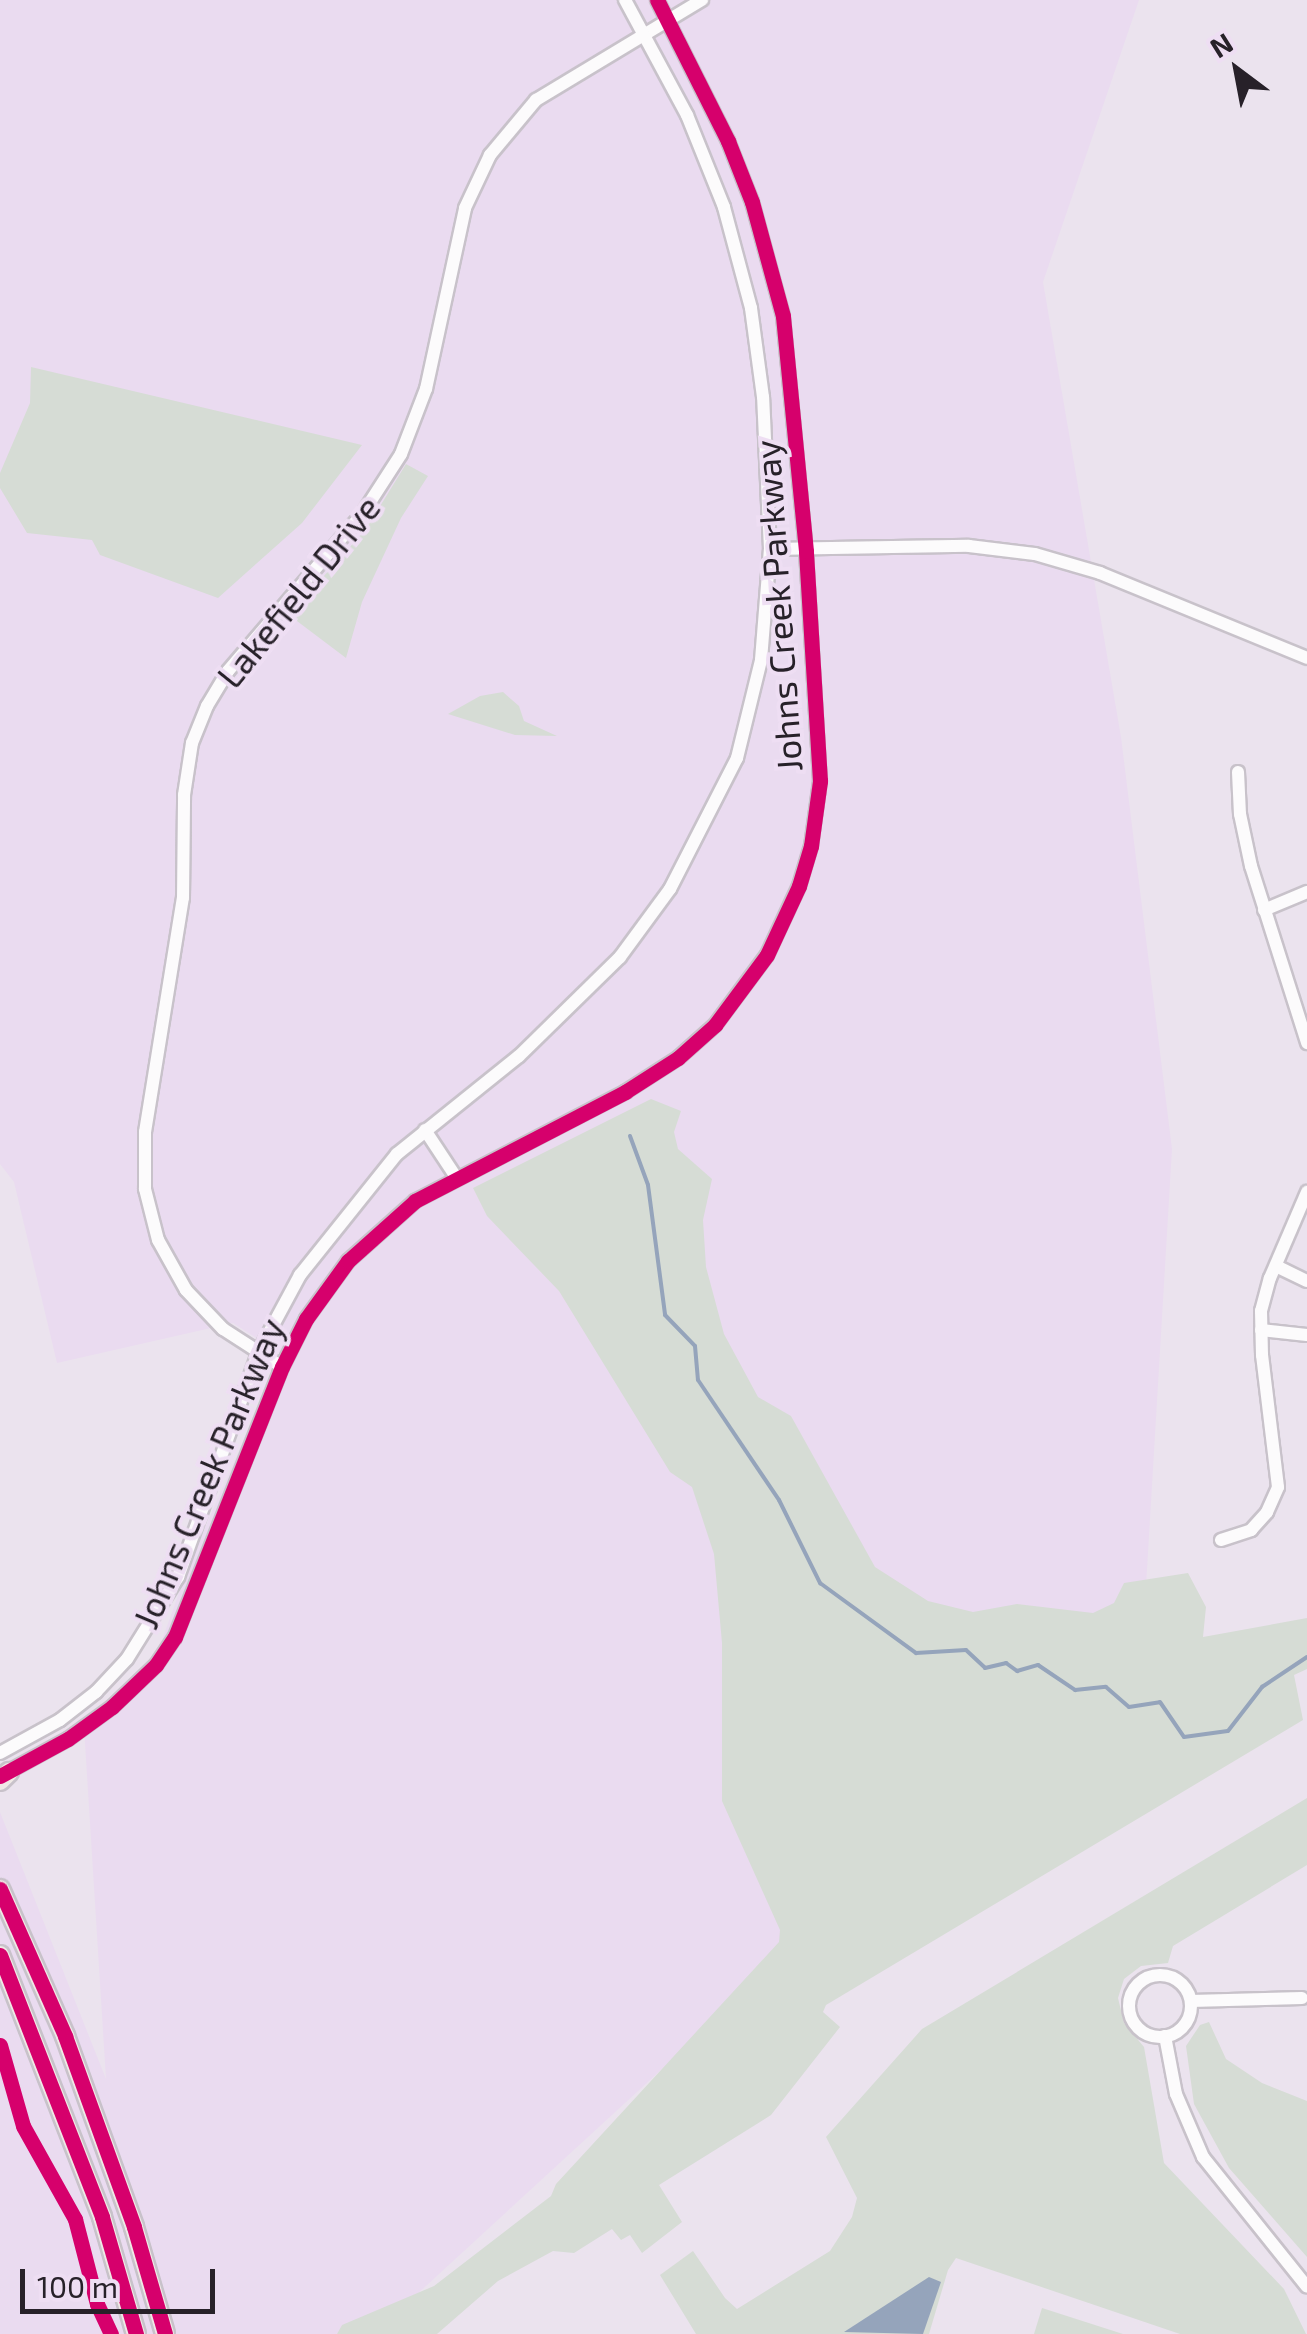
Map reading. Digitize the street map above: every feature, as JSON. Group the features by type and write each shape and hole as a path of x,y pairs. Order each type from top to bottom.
{"highway":[{"path":"0,1889 66,2036 134,2227 165,2334"},
{"path":"0,1955 102,2217 136,2334"}],"street":[{"name":"Johns Creek Parkway","path":"0,1753 39,1734 96,1692 150,1626 178,1577 258,1353 300,1274 321,1244 397,1154 571,1010 620,958 670,889 737,758 762,660 770,549 763,396 752,308 724,207 687,115 625,0"},
{"name":"Johns Creek Parkway","path":"3,1776 68,1739 112,1707 156,1664 176,1637 282,1366 306,1319 348,1261 376,1231 456,1177 625,1092 678,1058 714,1025 768,954 799,886 811,846 820,781 806,550 783,316 752,202 715,110 657,0"},
{"name":"Lakefield Drive","path":"282,1366 223,1329 186,1290 158,1240 145,1189 145,1132 183,898 184,795 192,744 207,706 228,671 364,513 401,454 426,389 465,208 490,155 536,100 643,32 702,0"},
{"path":"770,549 968,546 1035,554 1100,573 1307,658"},
{"path":"1238,772 1240,814 1264,910 1307,1043"},
{"path":"1264,910 1307,892"},
{"path":"426,1130 456,1177"},
{"path":"1221,1540 1250,1530 1268,1512 1278,1486 1261,1311 1307,1192"},
{"path":"1276,1266 1307,1281"},
{"path":"1261,1330 1307,1335"},
{"path":"1152,1976 1169,1976 1184,1985 1191,2001 1186,2022 1165,2036 1146,2034 1132,2018 1129,2001 1137,1985 1152,1976"},
{"path":"1191,2001 1304,2000 1307,1983"},
{"path":"1165,2036 1176,2094 1203,2157 1307,2287"}],"shaded area":[{"path":"0,0 1139,0 1043,282 1121,737 1172,1149 1146,1586 760,1979 414,2297 336,2334 0,2334 0,1812 106,2079 84,1727 158,1651 191,1560 281,1354 233,1323 57,1363 14,1182 0,1164"},
{"path":"31,367 362,445 302,523 218,598 100,555 92,540 27,533 0,488 0,473 30,403"},
{"path":"406,464 428,476 401,518 362,602 346,658 289,615 366,529"},
{"path":"503,692 519,706 524,721 557,736 515,735 448,714 480,696"},
{"path":"651,1099 681,1111 674,1132 678,1149 712,1179 703,1220 706,1267 724,1334 758,1397 791,1416 875,1567 928,1601 973,1612 1017,1604 1093,1613 1114,1603 1124,1583 1188,1573 1206,1607 1203,1637 1307,1618 1307,1669 1294,1675 1303,1720 826,2005 823,2012 840,2027 771,2115 659,2185 682,2222 642,2253 630,2235 621,2240 612,2229 574,2253 553,2251 498,2281 437,2334 337,2334 342,2325 434,2286 551,2196 556,2184 779,1942 780,1930 722,1801 722,1643 714,1554 692,1487 670,1472 559,1291 487,1216 473,1188"},
{"path":"1307,1798 1307,1865 1173,1946 1168,1963 1141,1966 1124,1979 1118,1998 1124,2023 1144,2047 1164,2163 1284,2289 1306,2334 1180,2334 956,2258 948,2270 929,2334 696,2334 660,2275 693,2251 737,2309 830,2251 852,2217 857,2198 826,2137 922,2029"},
{"path":"1209,2022 1226,2059 1262,2083 1307,2101 1307,2257 1229,2168 1194,2104 1186,2046 1200,2025"},
{"path":"1042,2308 1123,2334 1034,2334"}],"water":[{"path":"929,2277 941,2282 923,2334 844,2332"}],"waterway":[{"path":"630,1136 648,1185 665,1315 695,1346 698,1380 779,1500 820,1583 916,1653 966,1650 985,1668 1006,1663 1017,1671 1038,1665 1075,1690 1106,1687 1129,1707 1160,1702 1184,1737 1228,1731 1262,1687 1307,1657"}],"cycle path":[{"path":"0,1776 68,1739 112,1707 156,1665 175,1637 282,1367 306,1319 348,1261 415,1201 625,1092 678,1058 715,1025 767,955 799,886 811,846 820,781 806,551 783,316 752,202 728,141 657,0"},
{"path":"0,1889 65,2036 134,2227 165,2334"},
{"path":"0,1955 102,2217 136,2334"},
{"path":"0,2045 23,2126 75,2219 97,2304 111,2334"}]}
